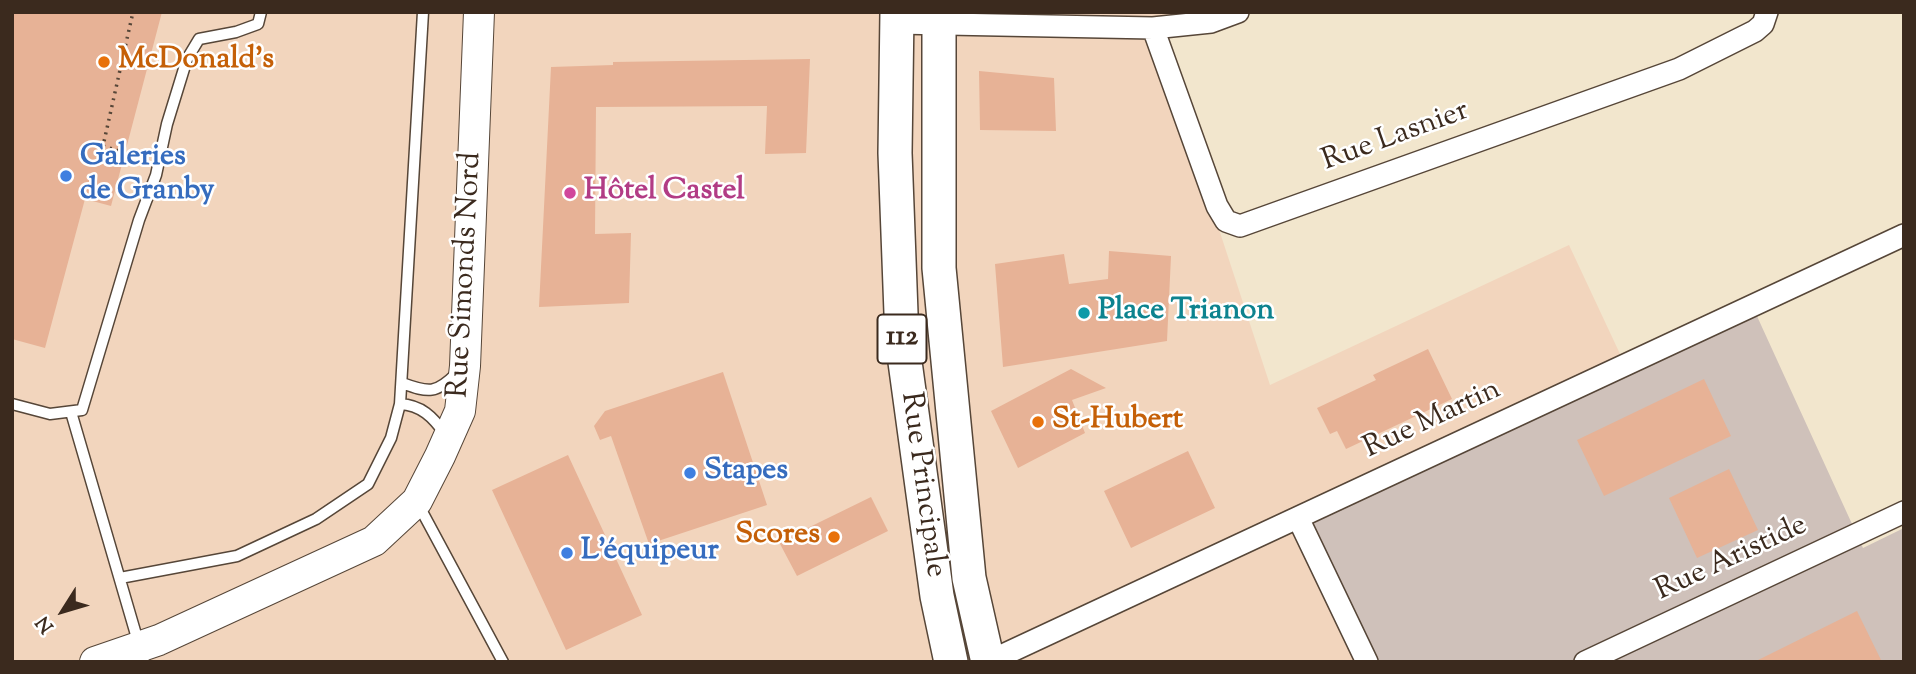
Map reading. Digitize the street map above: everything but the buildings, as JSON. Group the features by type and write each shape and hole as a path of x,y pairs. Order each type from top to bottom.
{"main road":[{"name":"Rue Principale","path":"896,18 895,152 919,267 969,578 988,662"},
{"name":"Rue Principale","path":"939,18 919,267 902,340 937,596 951,662"}],"street":[{"name":"Rue Simonds Nord","path":"94,662 142,654 374,541 417,501 460,411 465,366 479,12"},
{"path":"896,18 1153,28 1211,22 1238,12"},
{"name":"Rue Lasnier","path":"1153,28 1217,206 1226,221 1241,226 1679,69 1755,31 1763,23 1767,12"},
{"name":"Rue Martin","path":"988,662 1904,235"},
{"name":"Rue Aristide","path":"1586,662 1904,512"},
{"path":"1298,517 1367,662"}],"lane":[{"path":"12,404 50,414 82,410 139,220 156,175 167,124 187,59 199,39 236,32 258,24 261,12"},
{"path":"120,578 237,556 316,519 368,484 391,438 400,404 423,12"},
{"path":"401,383 425,392 442,388 465,366"},
{"path":"400,404 415,405 433,418 448,438"},
{"path":"71,412 142,654"},
{"path":"417,501 503,662"}],"path":[{"path":"125,153 103,146 133,12"}],"shaded area":[{"path":"12,12 1238,12 1153,28 1270,385 1569,245 1628,371 1370,662 12,662"},
{"path":"1756,314 1863,548 1904,528 1904,662 1375,662 1308,519"}],"place":[{"name":"McDonald's","path":"104,62"},
{"name":"Galeries de Granby","path":"66,176"},
{"name":"Hôtel Castel","path":"570,193"},
{"name":"Place Trianon","path":"1084,313"},
{"name":"St-Hubert","path":"1038,422"},
{"name":"Stapes","path":"690,473"},
{"name":"Scores","path":"834,537"},
{"name":"L'équipeur","path":"567,553"}]}
